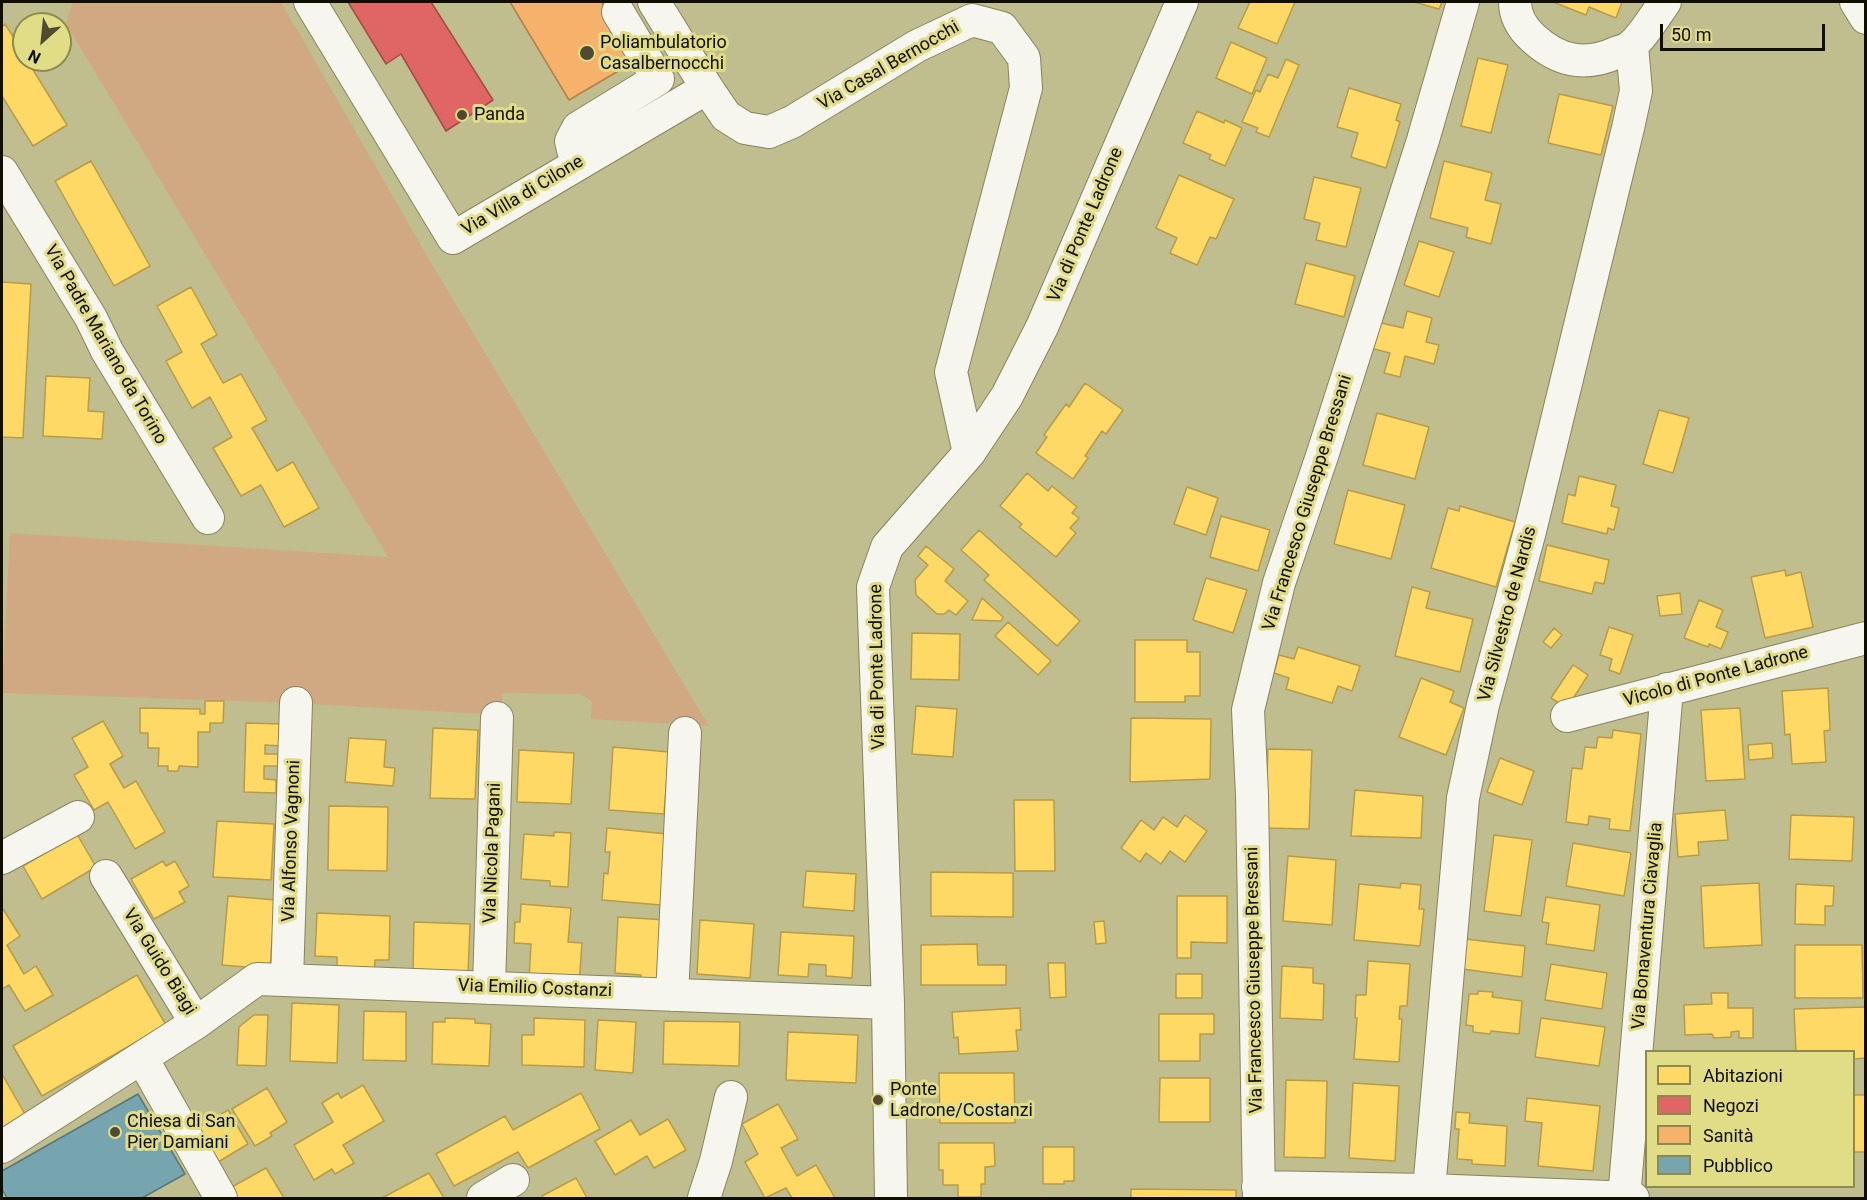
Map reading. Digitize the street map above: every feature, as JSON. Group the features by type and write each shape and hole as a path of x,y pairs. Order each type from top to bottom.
{"street":[{"name":"Via Villa di Cilone","path":"310,2 453,238 706,88"},
{"name":"Via Casal Bernocchi","path":"654,2 706,88 726,116 745,128 769,132 792,122 917,46 972,20 1002,28 1024,58 1026,88 951,372 969,453"},
{"name":"Via di Ponte Ladrone","path":"891,1198 888,1004 873,587 887,547 969,453 1007,396 1042,327 1182,2"},
{"name":"Via Francesco Giuseppe Bressani","path":"1258,1192 1252,795 1248,710 1279,583 1416,162 1463,2"},
{"path":"1515,2 1523,28 1544,48 1561,58 1583,62 1604,59 1632,46 1665,2"},
{"path":"1856,2 1866,18"},
{"path":"581,162 573,150 571,141 578,128 658,79 618,12"},
{"name":"Via Silvestro de Nardis","path":"1429,1190 1463,798 1483,705 1530,531 1628,128 1636,91 1632,46"},
{"name":"Via Padre Mariano da Torino","path":"2,172 91,318 106,351 208,518"},
{"name":"Vicolo di Ponte Ladrone","path":"1567,716 1866,638"},
{"name":"Via Bonaventura Ciavaglia","path":"1624,1198 1668,689"},
{"name":"Via Alfonso Vagnoni","path":"287,980 296,703"},
{"name":"Via Nicola Pagani","path":"489,988 496,718"},
{"path":"672,995 685,733"},
{"path":"2,858 78,817"},
{"name":"Via Guido Biagi","path":"2,1147 196,1023 106,876"},
{"name":"Via Emilio Costanzi","path":"196,1023 257,979 888,1004"},
{"path":"142,1058 221,1198"},
{"path":"704,1198 716,1161 731,1097"},
{"path":"483,1198 513,1180"},
{"path":"1258,1192 1429,1190 1633,1198"}],"shaded area":[{"path":"73,2 281,2 430,261 709,726 591,719 592,701 580,694 502,693 502,715 296,703 2,693 10,533 388,557 72,34 72,12 70,12"}],"building: Abitazioni":[{"path":"1250,2 1295,2 1277,44 1238,28"},
{"path":"1414,2 1442,2 1439,9"},
{"path":"1553,2 1622,2 1616,18 1589,7 1586,15"},
{"path":"5,24 12,35 12,72 34,72 67,125 33,146 2,96 2,27"},
{"path":"1231,42 1267,58 1252,94 1216,78"},
{"path":"1478,58 1508,65 1491,133 1461,126"},
{"path":"1286,59 1299,65 1269,137 1256,132 1258,128 1242,122 1256,90 1260,92 1268,74 1278,78"},
{"path":"1349,88 1401,104 1396,120 1400,122 1386,168 1351,157 1358,133 1337,127"},
{"path":"1559,94 1613,106 1601,155 1548,143"},
{"path":"1197,111 1242,128 1225,166 1209,159 1211,155 1183,143"},
{"path":"91,161 150,266 114,286 55,181"},
{"path":"1444,161 1492,173 1485,200 1501,204 1491,244 1466,237 1468,228 1430,218"},
{"path":"1179,175 1234,199 1216,239 1210,237 1197,265 1170,253 1177,238 1156,228"},
{"path":"1314,177 1361,188 1346,247 1316,240 1320,223 1304,219"},
{"path":"1419,241 1454,252 1439,297 1404,285"},
{"path":"1306,263 1355,276 1344,317 1295,304"},
{"path":"2,282 31,284 23,438 2,437"},
{"path":"191,287 217,335 201,344 223,383 241,374 267,420 252,428 277,471 293,462 319,508 284,527 261,485 241,496 213,448 232,437 210,397 192,408 166,361 182,352 157,306"},
{"path":"1407,311 1432,318 1426,342 1439,345 1434,364 1405,356 1400,377 1384,373 1390,353 1370,348 1377,322 1403,328"},
{"path":"46,376 90,378 88,411 104,412 102,439 43,436"},
{"path":"1085,383 1123,410 1106,434 1102,431 1085,456 1088,458 1073,479 1036,453 1047,437 1044,435 1066,404 1069,407"},
{"path":"1659,410 1689,418 1673,473 1643,464"},
{"path":"1377,413 1429,427 1415,479 1363,465"},
{"path":"1027,473 1048,491 1052,486 1077,507 1072,513 1079,518 1070,528 1076,533 1056,557 1019,527 1022,524 1000,506"},
{"path":"1579,476 1616,485 1611,506 1619,508 1614,530 1608,528 1607,534 1562,523 1568,494 1575,496"},
{"path":"1187,487 1218,498 1206,535 1174,524"},
{"path":"1348,490 1405,505 1391,559 1334,544"},
{"path":"1460,506 1515,522 1496,587 1431,568 1448,508 1459,511"},
{"path":"1221,516 1270,530 1258,571 1210,557"},
{"path":"979,530 1080,621 1057,646 984,580 989,575 961,550"},
{"path":"1547,545 1609,560 1604,584 1595,582 1592,594 1539,581"},
{"path":"926,546 954,569 945,581 968,601 956,615 949,610 944,614 937,614 916,595 915,580 928,565 918,556"},
{"path":"1785,570 1786,576 1801,572 1813,627 1765,638 1751,577"},
{"path":"1206,578 1247,590 1233,633 1193,620"},
{"path":"1412,587 1430,592 1426,608 1473,619 1460,672 1395,656"},
{"path":"1680,593 1682,614 1660,616 1657,596"},
{"path":"982,598 1003,617 1001,621 972,620"},
{"path":"1699,600 1723,610 1716,627 1728,632 1721,649 1684,638"},
{"path":"1008,622 1051,661 1038,675 995,636"},
{"path":"1609,627 1633,635 1620,674 1609,670 1612,659 1600,655"},
{"path":"1554,628 1562,635 1551,648 1543,642"},
{"path":"912,633 960,634 959,680 911,679"},
{"path":"1135,640 1187,640 1187,652 1200,652 1200,696 1185,696 1185,702 1135,702"},
{"path":"1298,647 1360,666 1352,691 1338,686 1332,703 1286,689 1289,678 1274,673 1279,655 1294,659"},
{"path":"1573,665 1588,675 1567,708 1551,698"},
{"path":"1421,678 1454,691 1450,702 1464,708 1446,755 1399,737"},
{"path":"1828,688 1830,730 1824,731 1826,762 1792,764 1790,734 1785,735 1782,691"},
{"path":"205,701 224,701 223,723 210,723 210,732 198,732 198,767 179,766 178,771 168,771 168,766 158,766 159,748 148,748 148,733 140,733 140,708 200,709 200,714 205,714"},
{"path":"916,706 957,709 953,757 912,754"},
{"path":"1740,708 1745,779 1706,781 1701,710"},
{"path":"1131,718 1211,719 1210,779 1130,782"},
{"path":"103,721 123,756 110,764 124,788 136,781 165,832 135,849 108,802 94,810 74,775 88,767 72,738"},
{"path":"246,723 282,724 282,746 265,745 265,754 278,754 278,766 264,766 264,779 276,780 276,793 244,792"},
{"path":"433,728 478,730 475,799 430,798"},
{"path":"1613,730 1641,734 1630,831 1609,829 1610,819 1589,816 1588,825 1566,822 1572,768 1582,769 1585,747 1596,748 1598,737 1612,738"},
{"path":"349,738 386,740 384,767 395,768 393,786 345,782"},
{"path":"1772,743 1773,758 1749,760 1748,745"},
{"path":"613,747 669,752 664,814 609,810"},
{"path":"1268,749 1312,750 1309,829 1265,828"},
{"path":"519,750 574,753 571,804 517,802"},
{"path":"1500,758 1534,771 1522,805 1487,792"},
{"path":"1355,790 1423,796 1421,838 1351,836"},
{"path":"1014,800 1054,800 1055,871 1015,871"},
{"path":"329,806 388,807 387,871 328,870"},
{"path":"1725,810 1728,840 1698,842 1699,855 1678,857 1675,814"},
{"path":"1185,815 1207,831 1185,862 1170,851 1161,864 1146,853 1140,862 1121,848 1141,820 1154,830 1163,817 1177,827"},
{"path":"1791,815 1854,817 1852,861 1789,859"},
{"path":"217,821 274,824 271,880 213,877"},
{"path":"607,828 667,834 661,905 602,900 604,873 608,874 610,852 605,852"},
{"path":"554,832 571,833 568,887 550,886 550,881 521,879 524,834 554,836"},
{"path":"77,834 96,867 42,899 23,866"},
{"path":"1494,835 1532,840 1521,916 1484,911"},
{"path":"1573,843 1631,853 1624,896 1566,886"},
{"path":"1288,856 1336,860 1332,925 1283,921"},
{"path":"163,861 166,866 175,861 189,886 179,892 185,902 154,919 131,879"},
{"path":"806,871 856,874 854,911 803,907"},
{"path":"931,872 1013,873 1013,917 931,916"},
{"path":"1401,883 1421,885 1419,909 1424,909 1420,946 1354,940 1359,884 1400,888"},
{"path":"1759,883 1762,945 1704,948 1701,886"},
{"path":"1796,884 1834,886 1833,906 1825,906 1825,925 1795,924"},
{"path":"228,896 275,900 270,969 222,965"},
{"path":"1177,896 1227,896 1227,943 1191,942 1191,958 1177,958"},
{"path":"1546,897 1600,905 1594,951 1546,944 1549,923 1542,922"},
{"path":"521,904 571,908 568,942 582,943 579,984 529,980 531,944 514,943 515,922 520,922"},
{"path":"3,909 20,936 7,945 24,974 36,966 53,995 25,1011 9,985 2,989"},
{"path":"317,913 390,916 389,960 375,960 374,975 337,973 337,957 315,956"},
{"path":"618,917 666,920 663,981 640,980 641,975 615,973"},
{"path":"700,920 754,924 750,978 697,974"},
{"path":"1104,921 1106,943 1096,944 1094,922"},
{"path":"414,922 470,924 468,974 413,972"},
{"path":"781,932 854,936 852,978 826,976 826,965 809,964 808,977 778,975"},
{"path":"1465,939 1525,946 1522,977 1462,969"},
{"path":"977,944 978,965 1006,965 1006,985 921,985 921,945"},
{"path":"1795,945 1862,945 1863,998 1795,998"},
{"path":"1368,961 1410,964 1407,1006 1400,1006 1399,1019 1402,1019 1399,1062 1354,1059 1356,995 1366,995"},
{"path":"1048,963 1065,963 1066,997 1050,998"},
{"path":"1551,964 1607,973 1602,1009 1545,1000"},
{"path":"1282,966 1313,968 1313,983 1324,984 1323,1020 1280,1018"},
{"path":"1176,974 1202,974 1202,998 1176,998"},
{"path":"137,975 166,1025 42,1096 13,1046"},
{"path":"1478,991 1493,992 1492,997 1522,1001 1519,1034 1473,1032 1473,1026 1466,1025 1469,994 1478,994"},
{"path":"1711,993 1728,993 1728,1008 1753,1008 1753,1038 1739,1038 1739,1031 1731,1032 1731,1037 1714,1038 1712,1034 1685,1035 1684,1005 1712,1004"},
{"path":"292,1003 339,1005 337,1063 290,1061"},
{"path":"1865,1007 1866,1058 1855,1059 1855,1050 1796,1050 1794,1009"},
{"path":"1020,1008 1021,1030 1016,1030 1018,1051 959,1054 958,1037 954,1038 952,1012"},
{"path":"364,1011 406,1012 406,1061 363,1060"},
{"path":"1159,1014 1214,1014 1214,1034 1200,1034 1200,1061 1159,1061"},
{"path":"254,1015 268,1015 266,1066 237,1065 239,1027"},
{"path":"445,1018 475,1019 475,1023 491,1024 489,1066 432,1064 433,1022 445,1022"},
{"path":"534,1018 585,1020 584,1067 522,1065 522,1035 534,1035"},
{"path":"1541,1018 1605,1027 1599,1066 1535,1057"},
{"path":"598,1020 636,1022 633,1073 595,1070"},
{"path":"664,1021 740,1022 739,1066 663,1064"},
{"path":"788,1032 858,1035 856,1083 786,1080"},
{"path":"939,1073 1014,1073 1015,1123 940,1123"},
{"path":"2,1074 30,1123 2,1140"},
{"path":"1160,1078 1210,1078 1210,1122 1159,1122"},
{"path":"1286,1080 1327,1081 1325,1158 1284,1157"},
{"path":"1353,1083 1399,1086 1395,1161 1349,1158"},
{"path":"363,1085 384,1121 343,1145 354,1163 335,1174 332,1169 314,1180 294,1145 333,1122 322,1103 338,1093 341,1098"},
{"path":"267,1088 287,1122 270,1133 272,1136 255,1146 232,1109"},
{"path":"581,1093 600,1129 528,1168 518,1152 454,1186 436,1154 505,1116 513,1130"},
{"path":"1855,1095 1866,1095 1866,1152 1855,1152"},
{"path":"1527,1098 1600,1106 1593,1171 1538,1166 1542,1123 1525,1121"},
{"path":"778,1104 798,1139 781,1148 797,1176 816,1165 835,1198 792,1198 786,1188 765,1198 745,1162 758,1154 742,1124"},
{"path":"228,1110 248,1144 213,1165 193,1131"},
{"path":"1456,1112 1470,1113 1469,1123 1507,1126 1505,1166 1472,1164 1472,1160 1457,1159 1459,1129 1455,1129"},
{"path":"668,1119 686,1150 654,1168 647,1156 615,1175 595,1141 631,1120 640,1135"},
{"path":"939,1143 994,1143 995,1166 985,1167 985,1184 981,1184 981,1197 958,1197 958,1185 943,1185 943,1170 939,1170"},
{"path":"1043,1147 1074,1147 1074,1181 1064,1181 1064,1184 1043,1184"},
{"path":"266,1168 284,1198 236,1198 230,1188"},
{"path":"429,1173 444,1198 382,1198"},
{"path":"576,1178 587,1198 543,1198 542,1196"},
{"path":"1131,1189 1236,1190 1236,1198 1131,1198"}],"building: Negozi":[{"path":"348,2 431,2 493,100 446,131 401,54 386,64"}],"building: Sanità":[{"name":"Poliambulatorio Casalbernocchi","path":"510,2 602,2 637,60 569,100"}],"building: Pubblico":[{"name":"Chiesa di San Pier Damiani","path":"138,1094 185,1174 142,1198 7,1198 2,1189 2,1171"}],"place":[{"name":"Poliambulatorio Casalbernocchi","path":"587,53"},
{"name":"Panda","path":"462,115"},
{"name":"Ponte Ladrone/Costanzi","path":"878,1100"},
{"name":"Chiesa di San Pier Damiani","path":"115,1132"}]}
